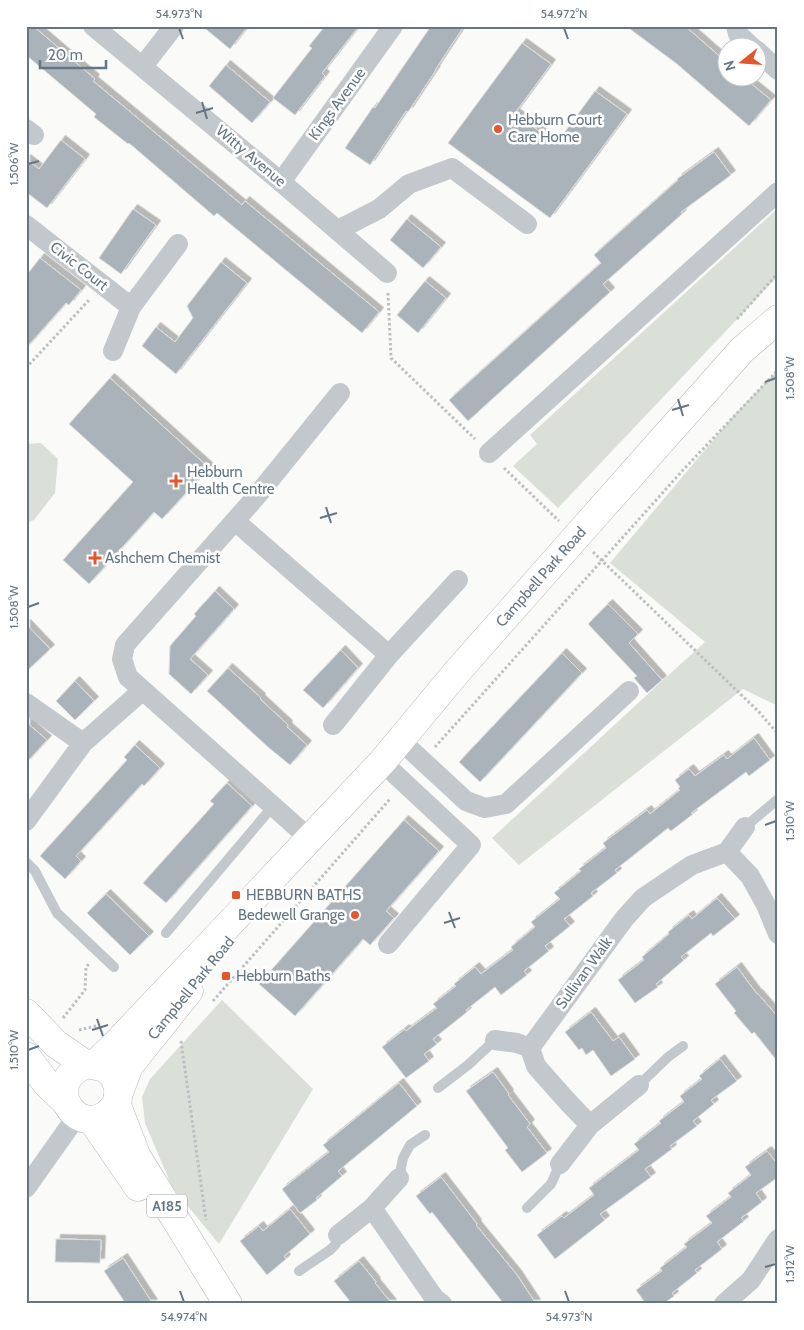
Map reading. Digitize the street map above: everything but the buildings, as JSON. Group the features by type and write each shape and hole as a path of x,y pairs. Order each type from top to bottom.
{"street":[{"name":"Witty Avenue","path":"93,26 143,66 387,273"},
{"path":"143,66 174,26"},
{"name":"Kings Avenue","path":"281,182 393,26"},
{"path":"736,26 738,34 743,38"},
{"path":"766,59 778,70"},
{"path":"338,230 379,209 409,184 452,168 527,224"},
{"path":"489,452 778,192"},
{"name":"Civic Court","path":"26,225 132,307"},
{"path":"113,351 132,307 178,244"},
{"name":"Campbell Park Road","path":"89,1065 114,1046 382,762 456,673 566,523 742,350 778,319"},
{"path":"310,839 128,677 122,659 125,645 255,498 340,393"},
{"path":"235,521 389,654"},
{"path":"333,726 389,654 458,580"},
{"path":"26,821 84,743 143,690"},
{"path":"400,740 466,801 485,808 506,804 629,691"},
{"path":"26,702 84,743"},
{"path":"382,762 472,845 388,944"},
{"path":"745,827 727,852 750,876 766,905 778,934"},
{"name":"Campbell Park Road","path":"117,1099 129,1066 310,839"},
{"name":"Sullivan Walk","path":"530,1048 624,919 643,898 692,865 727,852"},
{"path":"26,1013 56,1044 89,1065 105,1069 112,1075 118,1085 117,1099 111,1111 103,1116 78,1112 64,1091 66,1082 71,1074 89,1065"},
{"path":"495,1040 517,1043 530,1048 536,1066 590,1124"},
{"name":"A185","path":"26,1056 47,1084 78,1112 128,1174 223,1304"},
{"path":"560,1164 590,1124 639,1085"},
{"name":"A185","path":"117,1099 137,1157 228,1304"},
{"path":"26,1188 78,1112"},
{"path":"338,1234 372,1208 399,1178"},
{"path":"372,1208 435,1299 442,1304"},
{"path":"724,1304 751,1280 778,1239"}],"lane":[{"path":"745,827 778,799"},
{"path":"166,933 273,806"},
{"path":"26,862 35,871 57,913 114,967"},
{"path":"438,1088 468,1065 495,1040"},
{"path":"639,1085 668,1057 683,1046"},
{"path":"399,1178 403,1158 410,1144 425,1135"},
{"path":"527,1208 551,1184 560,1164"},
{"path":"299,1271 330,1250 336,1244 338,1234"}],"path":[{"path":"387,273 391,358 566,523 602,561 759,712 778,734"},
{"path":"732,324 778,274"},
{"path":"26,368 103,285"},
{"path":"423,761 683,470 778,370"},
{"path":"206,1008 404,783"},
{"path":"56,1014 63,1019 85,990 86,967 100,953"},
{"path":"77,1030 103,1024"},
{"path":"180,1038 207,1225"}],"shaded area":[{"path":"778,208 778,276 558,508 513,466 537,444 530,435"},
{"path":"778,370 778,706 743,689 519,865 492,838 705,642 610,563 735,414"},
{"path":"41,443 58,459 55,493 34,520 26,523 26,444"},
{"path":"222,1000 313,1089 219,1244 172,1187 145,1123 142,1097 150,1079"}],"place":[{"name":"Hebburn Court Care Home","path":"498,129"},
{"name":"Hebburn Health Centre","path":"176,481"},
{"name":"Ashchem Chemist","path":"95,558"},
{"name":"HEBBURN BATHS","path":"236,895"},
{"name":"Bedewell Grange","path":"355,915"},
{"name":"Hebburn Baths","path":"226,976"}]}
